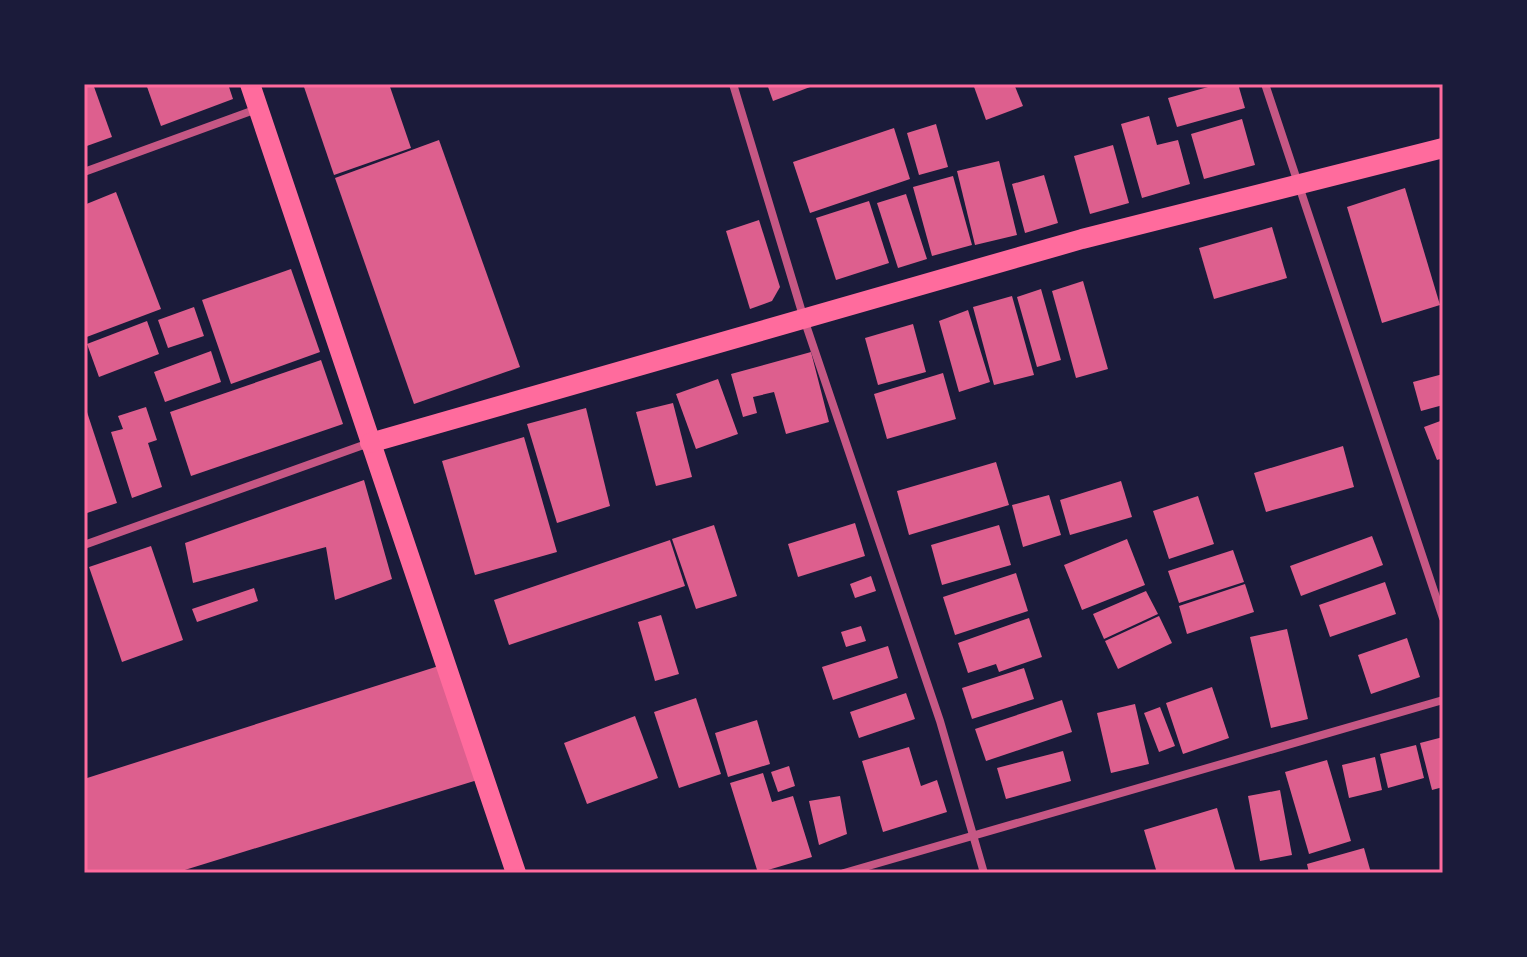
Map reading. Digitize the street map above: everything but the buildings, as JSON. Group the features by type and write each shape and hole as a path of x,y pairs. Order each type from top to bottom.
{"main road":[{"path":"250,84 516,873"},
{"path":"370,443 1082,239 1443,148"}],"street":[{"path":"733,84 804,319 940,721 984,873"},
{"path":"1265,84 1443,618"},
{"path":"84,172 258,109"},
{"path":"84,545 370,443"},
{"path":"844,873 1443,700"}]}
